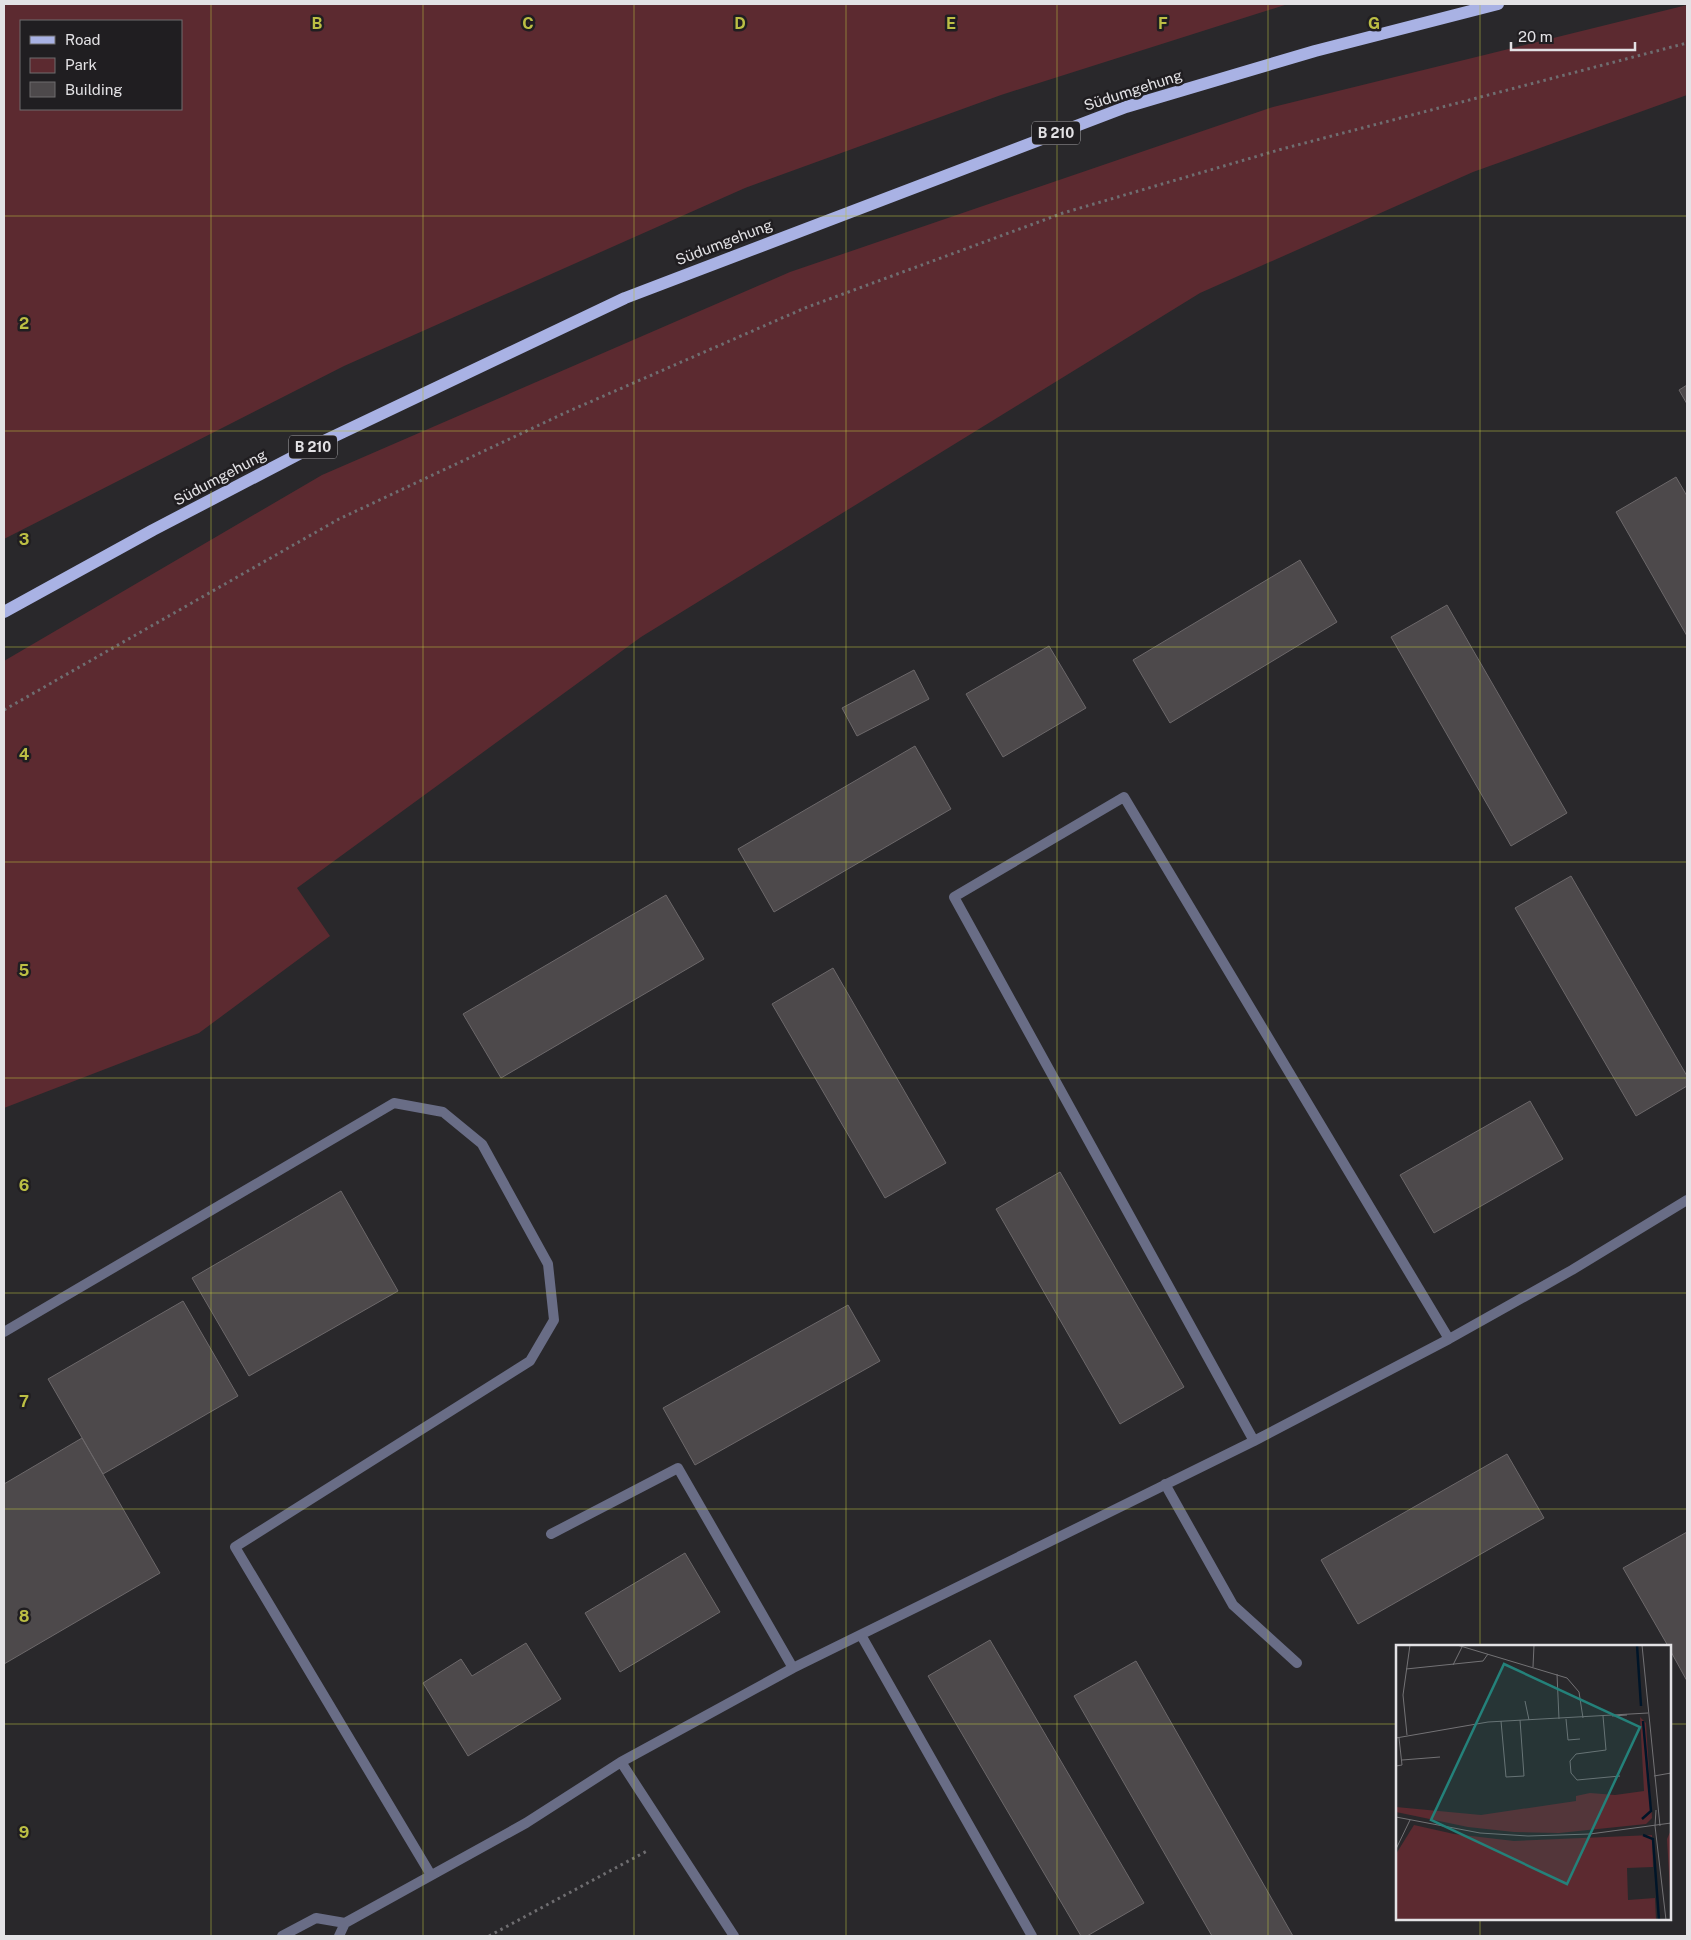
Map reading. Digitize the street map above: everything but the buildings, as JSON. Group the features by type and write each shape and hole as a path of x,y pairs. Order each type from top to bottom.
{"main road":[{"name":"Südumgehung","path":"4,612 153,530 320,443 625,298 1126,107 1315,51 1498,4"}],"lane":[{"path":"1254,1441 954,897 1124,798 1450,1339"},
{"path":"4,1332 394,1102 443,1112 482,1144 548,1264 554,1320 530,1361 235,1547 430,1875"},
{"path":"339,1936 345,1923 526,1823 621,1762 793,1668 1254,1441 1450,1339 1572,1270 1687,1200"},
{"path":"551,1534 678,1468 793,1668"},
{"path":"1165,1484 1233,1605 1297,1663"},
{"path":"861,1635 1032,1936"},
{"path":"621,1762 734,1936"},
{"path":"282,1936 316,1918 345,1923"}],"path":[{"path":"4,710 339,519 567,412 805,308 1073,210 1282,149 1687,43"},
{"path":"488,1936 670,1839"}],"green space":[{"path":"4,4 1288,4 1001,95 745,188 344,366 4,539"},
{"path":"1687,5 1687,95 1473,172 1200,293 641,637 297,888 330,936 199,1033 4,1108 4,661 322,475 790,272 1273,107"}]}
